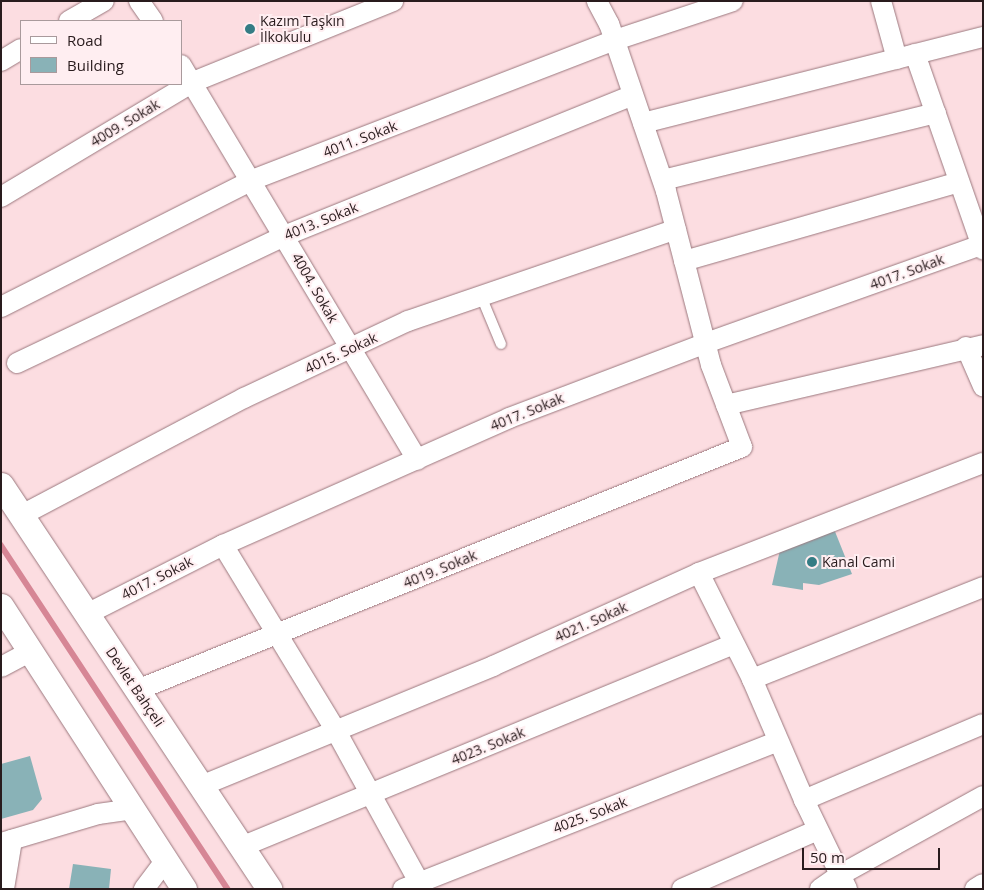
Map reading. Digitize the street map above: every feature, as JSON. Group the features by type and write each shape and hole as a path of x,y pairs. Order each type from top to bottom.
{"street":[{"path":"72,20 104,1"},
{"path":"140,1 152,20"},
{"name":"4009. Sokak","path":"1,196 193,82 392,1"},
{"path":"597,1 615,40 663,180 706,343 726,405 974,346 983,386"},
{"name":"4011. Sokak","path":"1,307 252,180 615,40 733,1"},
{"path":"881,1 906,57 936,113 959,182 974,199 982,247"},
{"path":"643,123 983,37"},
{"path":"1,61 20,51"},
{"name":"4004. Sokak","path":"182,66 252,180 417,460"},
{"name":"4013. Sokak","path":"16,363 284,236 633,95"},
{"path":"663,180 936,113"},
{"path":"684,261 959,182"},
{"name":"4015. Sokak","path":"22,515 244,398 408,321 676,229"},
{"name":"4017. Sokak","path":"87,614 223,545 509,418 706,343 982,247"},
{"name":"4019. Sokak","path":"137,690 278,635 742,447 726,405"},
{"name":"4021. Sokak","path":"201,786 493,666 699,573 983,463"},
{"name":"Devlet Bahçeli","path":"1,485 269,889"},
{"path":"223,545 336,731 371,794 415,887"},
{"path":"699,573 752,679 804,800 843,882"},
{"path":"752,679 983,587"},
{"path":"1,606 184,889"},
{"name":"4023. Sokak","path":"241,847 734,644"},
{"path":"1,667 31,651"},
{"path":"804,800 983,724"},
{"name":"4025. Sokak","path":"415,887 778,741"},
{"path":"820,889 843,882 983,796"},
{"path":"4,889 7,842 98,814 132,810"},
{"path":"682,889 818,830"},
{"path":"144,889 165,860"},
{"path":"975,889 983,884"}],"lane":[{"path":"481,296 501,344"}],"building":[{"name":"Kanal Cami","path":"834,529 852,574 819,585 803,583 803,590 772,585 780,550"},
{"path":"30,756 42,799 33,810 1,819 1,764"},
{"path":"73,864 111,869 109,889 69,889"}],"waterway":[{"path":"1,545 228,889"}],"place":[{"name":"Kazım Taşkın İlkokulu","path":"250,29"},
{"name":"Kanal Cami","path":"812,562"}]}
